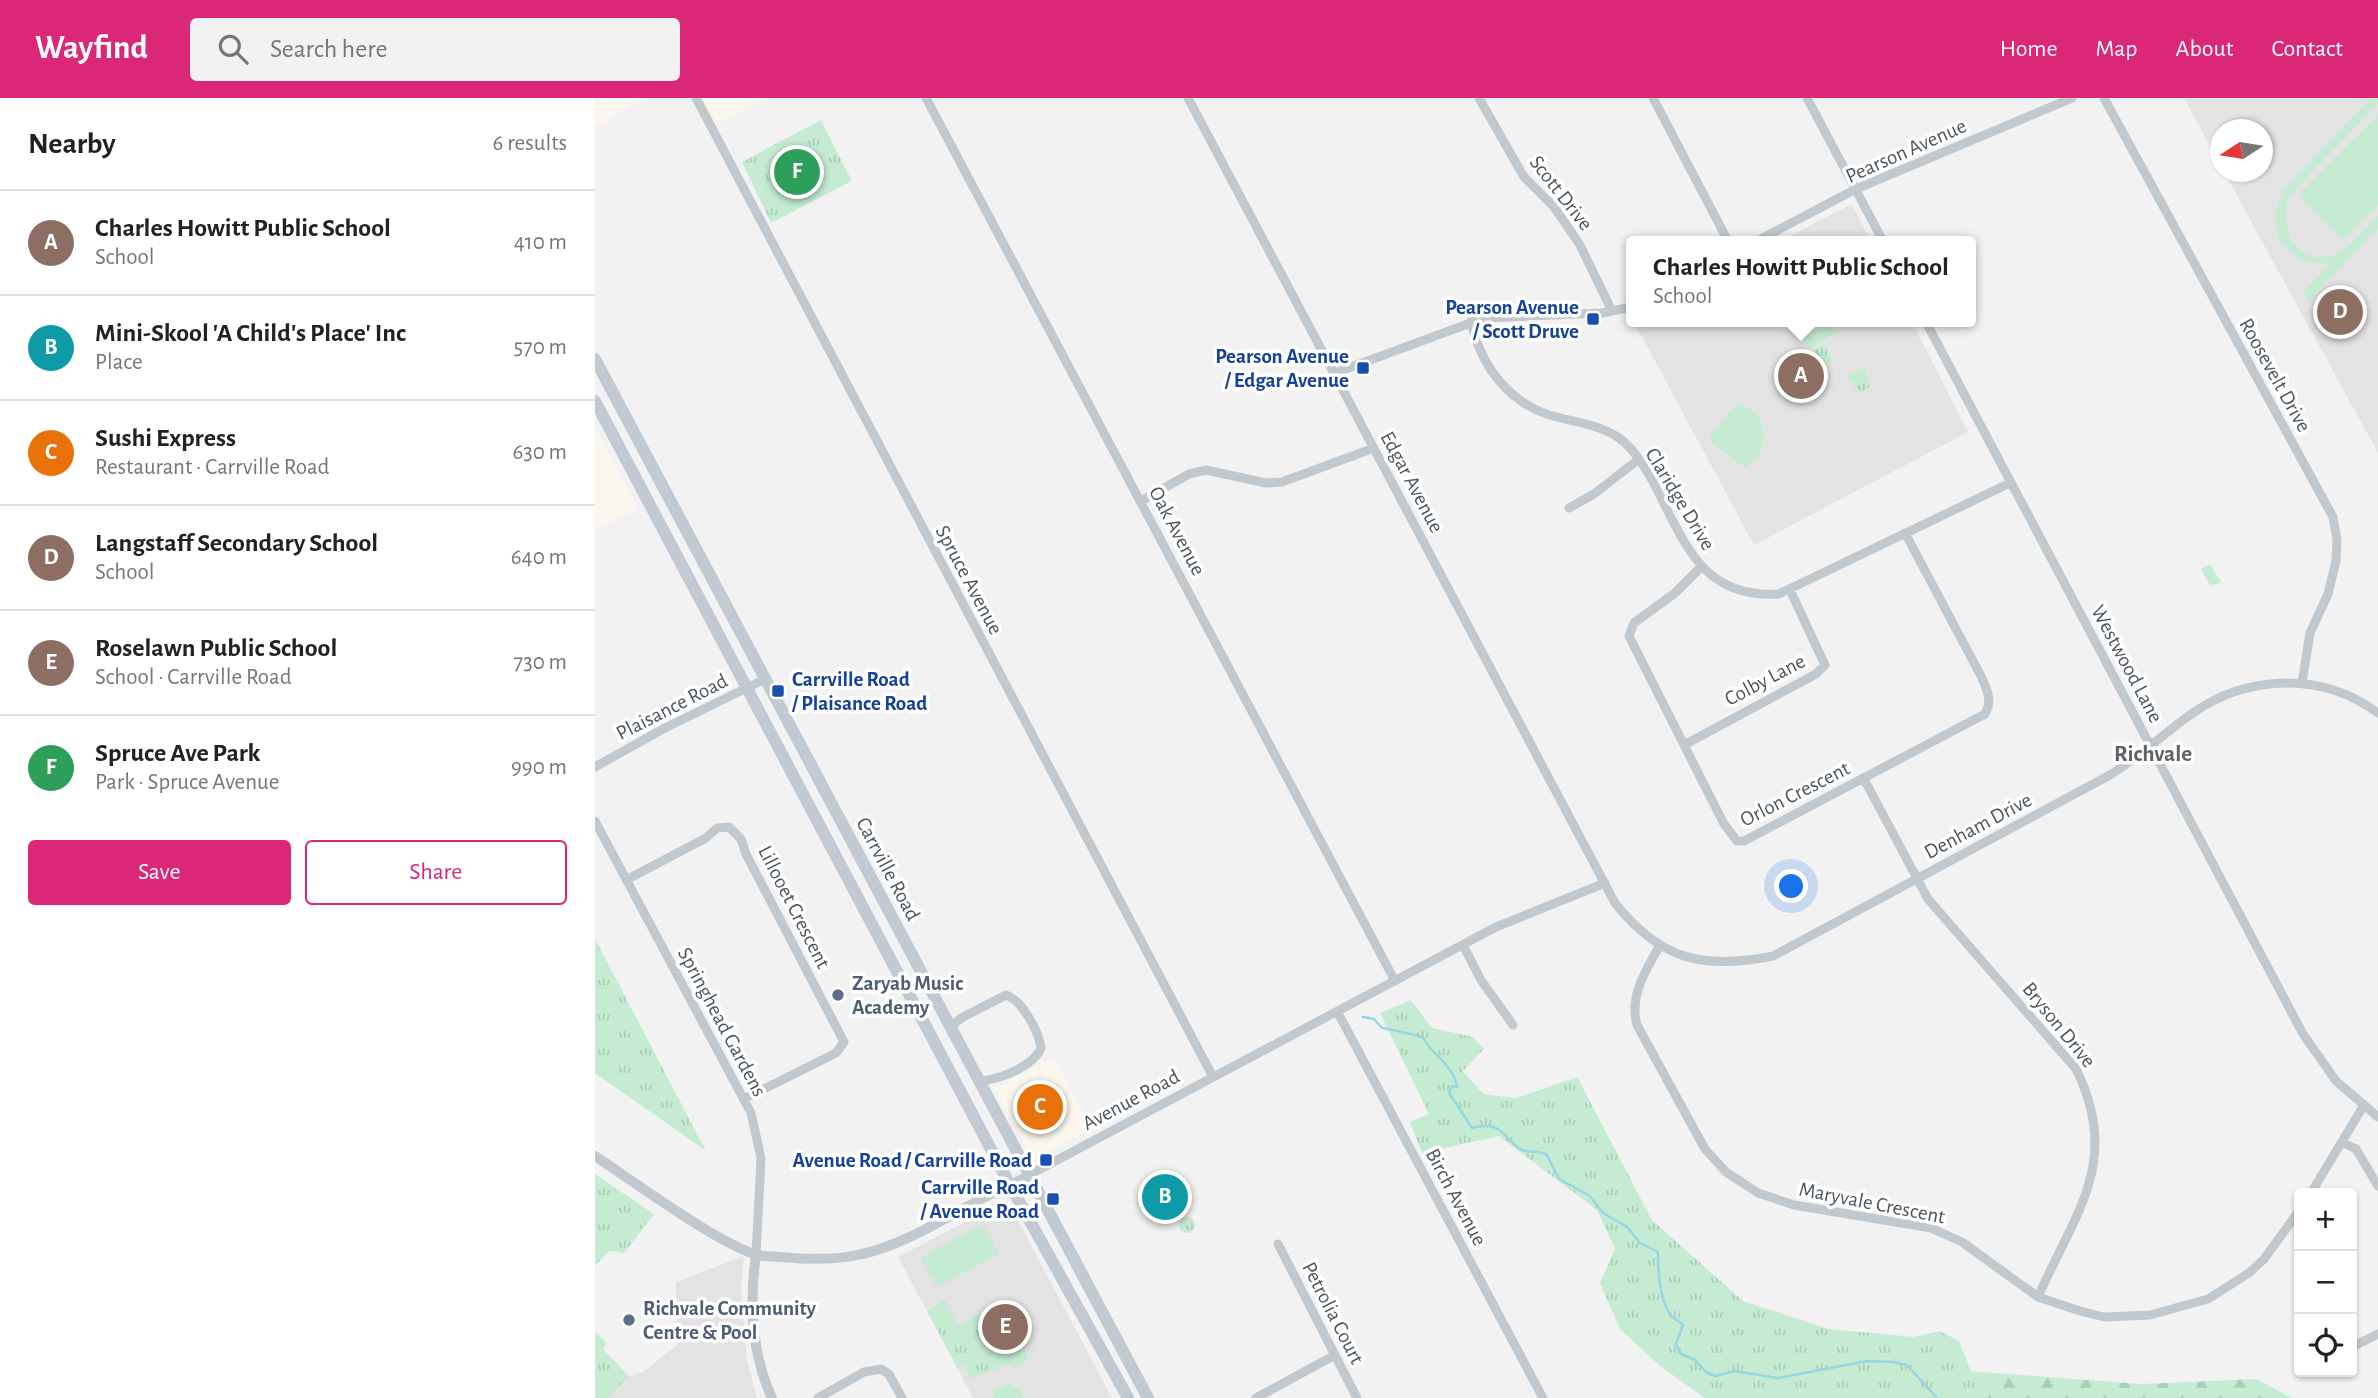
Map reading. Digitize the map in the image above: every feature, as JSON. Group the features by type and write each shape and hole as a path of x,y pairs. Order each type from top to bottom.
{"main road":[{"name":"Carrville Road","path":"595,359 1148,1398"},
{"name":"Carrville Road","path":"595,401 1010,1185 1128,1398"},
{"path":"889,954 907,944"},
{"path":"1087,1325 1103,1315"}],"street":[{"name":"Spruce Avenue","path":"696,98 1213,1077"},
{"name":"Oak Avenue","path":"926,98 1395,981"},
{"name":"Edgar Avenue","path":"1188,98 1605,883"},
{"name":"Scott Drive","path":"1479,98 1524,177 1555,207 1580,245 1612,311"},
{"path":"1653,98 1725,236"},
{"path":"1807,98 1880,236"},
{"name":"Pearson Avenue","path":"1767,236 1856,189 2072,98"},
{"name":"Roosevelt Drive","path":"2104,98 2333,517 2337,540 2336,561 2328,594 2310,633 2302,683"},
{"path":"1335,373 1471,321 1626,308"},
{"name":"Claridge Drive","path":"1471,321 1479,349 1491,370 1511,394 1536,410 1580,421 1620,439 1639,459 1701,567 1722,585 1740,592 1762,596 1790,590 2010,483"},
{"name":"Westwood Lane","path":"1929,327 2303,1034 2336,1081 2378,1117"},
{"path":"1141,501 1189,474 1206,470 1266,483 1282,482 1374,448"},
{"path":"1569,508 1594,494 1639,459"},
{"name":"Orlon Crescent","path":"1701,567 1675,593 1634,623 1629,636 1684,745 1737,841 1756,838 1985,714 1990,701 1982,676 1905,533"},
{"name":"Colby Lane","path":"1684,745 1816,674 1825,665 1790,590"},
{"name":"Plaisance Road","path":"595,767 663,729 765,679"},
{"name":"Denham Drive","path":"1605,883 1615,903 1630,922 1659,947 1694,959 1733,964 1773,956 2110,775 2137,758 2150,744 2201,706 2237,688 2269,683 2302,683 2342,692 2378,713"},
{"name":"Bryson Drive","path":"1864,779 1915,880 1928,899 2076,1069 2093,1110 2097,1144 2090,1180 2083,1202 2038,1297"},
{"name":"Springhead Gardens","path":"595,821 744,1099 757,1130 761,1158 756,1255"},
{"name":"Lillooet Crescent","path":"626,880 706,838 717,828 729,827 741,839 759,879 844,1038 836,1053 744,1099"},
{"name":"Avenue Road","path":"595,1156 720,1237 756,1255 819,1259 862,1254 907,1237 1031,1177 1496,927 1605,883"},
{"path":"1463,944 1481,980 1513,1026"},
{"name":"Maryvale Crescent","path":"1659,947 1635,999 1633,1011 1637,1026 1699,1139 1726,1172 1770,1200 1915,1225 1948,1235 2038,1297 2104,1317 2150,1315 2177,1310 2207,1299 2249,1273 2264,1259 2294,1219"},
{"path":"950,1028 961,1018 1006,995 1016,999 1037,1035 1041,1048 1035,1058 996,1079 979,1081"},
{"name":"Birch Avenue","path":"1338,1013 1543,1398"},
{"path":"2314,1188 2364,1105"},
{"path":"2342,1142 2356,1149 2378,1186"},
{"name":"Petrolia Court","path":"1278,1244 1357,1398"},
{"path":"756,1255 752,1294 756,1354 772,1398"},
{"path":"2357,1344 2378,1334"},
{"path":"1256,1398 1335,1355"},
{"path":"818,1398 864,1372 881,1369 889,1374 902,1398"}],"shaded area":[{"path":"595,98 646,98 595,127"},
{"path":"703,98 766,98 716,124"},
{"path":"2184,98 2378,98 2378,453 2229,182 2273,182 2273,119 2210,119 2210,146"},
{"path":"1852,204 1868,236 1791,236"},
{"path":"1637,327 1915,327 1968,432 1754,545"},
{"path":"595,427 638,508 595,530"},
{"path":"1053,1057 1092,1128 1033,1160 994,1089"},
{"path":"1007,1200 1112,1398 973,1398 898,1257"},
{"path":"744,1256 741,1286 747,1361 757,1398 608,1398 629,1376 643,1372 677,1345 676,1282"}],"green space":[{"path":"2371,98 2378,98 2378,103 2290,195 2286,207 2286,220 2294,243 2312,256 2324,257 2344,250 2378,215 2378,229 2309,300 2303,293 2329,265 2303,261 2285,247 2277,235 2275,209 2284,189"},
{"path":"2378,115 2378,205 2343,240 2299,195"},
{"path":"821,120 852,181 771,223 742,162"},
{"path":"1821,327 1833,327 1837,332 1809,349 1802,338"},
{"path":"1824,345 1833,361 1812,372 1804,356"},
{"path":"1865,368 1871,386 1858,394 1848,375"},
{"path":"1737,404 1756,415 1764,433 1760,452 1745,468 1712,443 1710,435"},
{"path":"2210,564 2221,582 2211,587 2201,569"},
{"path":"595,939 706,1151 595,1073"},
{"path":"1411,1000 1432,1028 1473,1037 1484,1049 1463,1071 1483,1094 1517,1098 1577,1077 1652,1220 1743,1301 1829,1329 1914,1337 1940,1331 1959,1341 1975,1381 1987,1398 1705,1398 1660,1366 1620,1329 1600,1283 1615,1249 1597,1210 1499,1136 1422,1153 1410,1122 1429,1114 1380,1013"},
{"path":"595,1174 654,1214 624,1253 609,1251 595,1266"},
{"path":"1184,1217 1190,1217 1195,1225 1193,1231 1184,1233 1179,1228 1179,1222"},
{"path":"983,1224 999,1254 937,1287 921,1257"},
{"path":"1009,1298 1023,1327 1018,1336 1028,1359 1014,1368 1009,1364 970,1379 964,1365 958,1368 927,1311 945,1300 958,1325"},
{"path":"595,1332 607,1343 603,1349 629,1376 608,1398 595,1398"},
{"path":"1943,1369 2141,1384 2256,1379 2292,1398 1938,1398"},
{"path":"1009,1383 1019,1389 1024,1398 993,1398 995,1396 991,1392"}],"waterway":[{"path":"1363,1017 1374,1019 1382,1028 1423,1038 1452,1073 1457,1087 1452,1086 1449,1093 1472,1128 1492,1127 1519,1148 1547,1155 1559,1179 1590,1196 1603,1213 1627,1227 1640,1243 1658,1252 1663,1300 1670,1314 1683,1325 1676,1344 1681,1354 1695,1360 1706,1372 1715,1376 1734,1371 1778,1378 1867,1361 1893,1362 1907,1365 1937,1398"}],"place":[{"name":"Spruce Ave Park","path":"797,172"},
{"name":"Langstaff Secondary School","path":"2340,312"},
{"name":"Pearson Avenue / Scott Druve","path":"1593,319"},
{"name":"Pearson Avenue / Edgar Avenue","path":"1363,368"},
{"name":"Charles Howitt Public School","path":"1801,376"},
{"name":"Carrville Road / Plaisance Road","path":"778,691"},
{"name":"Zaryab Music Academy","path":"838,995"},
{"name":"Sushi Express","path":"1040,1107"},
{"name":"Avenue Road / Carrville Road","path":"1046,1160"},
{"name":"Mini-Skool 'A Child's Place' Inc","path":"1165,1197"},
{"name":"Carrville Road / Avenue Road","path":"1053,1199"},
{"name":"Richvale Community Centre & Pool","path":"629,1320"},
{"name":"Roselawn Public School","path":"1005,1327"}],"district":[{"name":"Richvale","path":"2153,754"}]}
